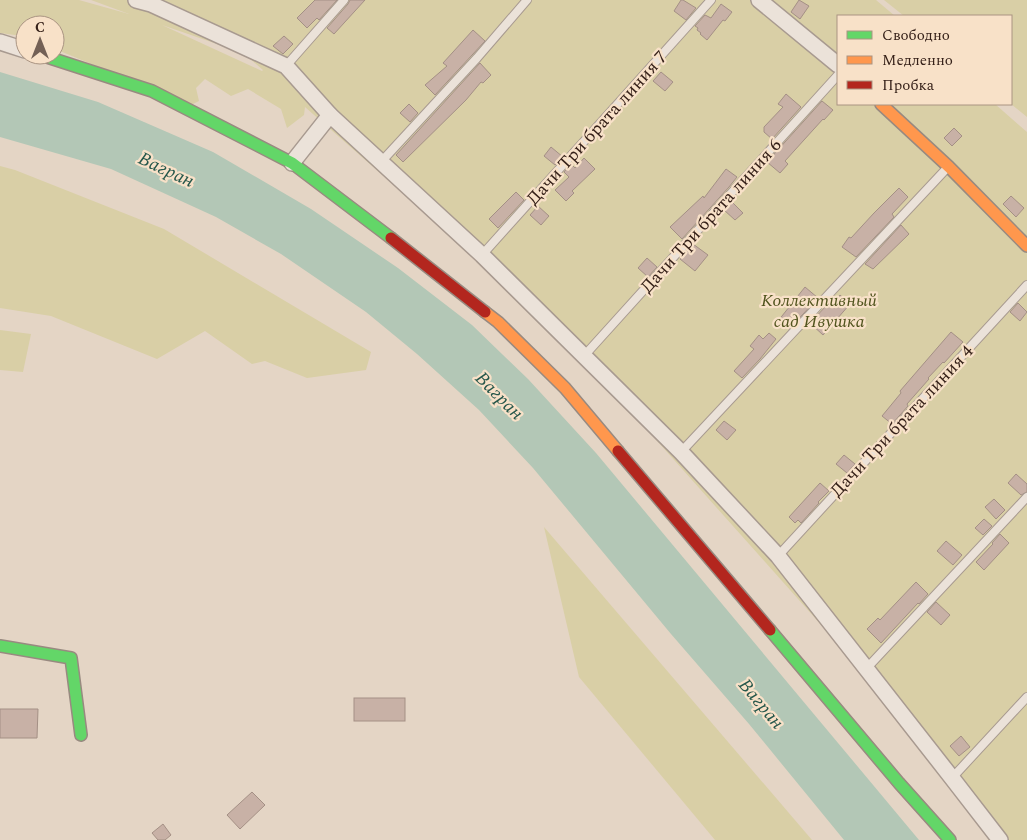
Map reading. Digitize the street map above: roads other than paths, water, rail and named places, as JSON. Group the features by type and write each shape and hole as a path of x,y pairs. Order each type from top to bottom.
{"street":[{"path":"759,0 837,64"},
{"path":"147,1 286,66 330,115 482,255 681,452 778,556 1000,840"},
{"path":"0,42 15,47"},
{"path":"65,63 152,91 292,163 498,322 565,388 899,783 950,840"},
{"path":"882,105 948,167 1027,246"},
{"path":"292,163 330,115"},
{"path":"0,646 72,658 81,735"}],"lane":[{"path":"286,66 344,0"},
{"path":"381,162 528,0"},
{"name":"Дачи Три брата линия 7","path":"482,255 711,0"},
{"name":"Дачи Три брата линия 6","path":"584,356 837,76"},
{"path":"681,452 948,167"},
{"name":"Дачи Три брата линия 4","path":"778,556 1027,285"},
{"path":"866,669 1027,497"},
{"path":"952,778 1027,697"}],"water":[{"name":"Вагран","path":"0,72 98,102 213,152 311,209 398,268 472,325 528,379 596,453 919,840 844,840 749,724 671,634 533,468 479,410 417,354 366,312 281,254 216,217 111,169 0,137"}],"park label":[{"name":"Коллективный сад Ивушка","path":"819,310"}]}
